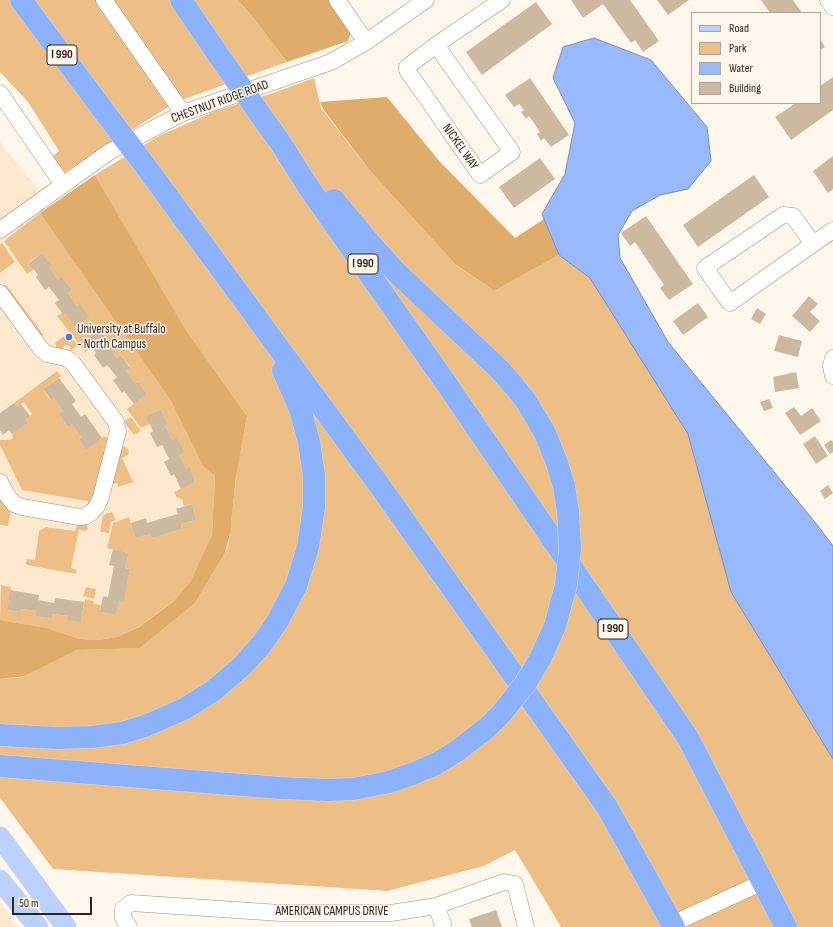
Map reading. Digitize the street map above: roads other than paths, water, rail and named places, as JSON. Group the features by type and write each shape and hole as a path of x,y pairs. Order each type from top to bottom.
{"highway":[{"name":"I 990","path":"21,0 263,327 476,621 607,807 673,925"},
{"name":"I 990","path":"181,0 280,142 309,188 448,386 688,738 786,927"},
{"path":"0,766 135,778 293,789 353,789 389,782 423,769 457,751 488,727 501,714 525,684 540,659 555,626 566,585 570,554 570,526 564,486 545,433 530,407 499,369 397,273 332,197 280,142"},
{"path":"0,735 57,738 92,737 132,730 165,719 194,704 226,680 252,655 277,622 296,586 306,556 314,507 314,480 309,442 300,409 263,327"}],"main road":[{"path":"0,837 66,927"},
{"path":"0,880 37,926"}],"street":[{"path":"104,0 183,113"},
{"path":"337,0 366,42"},
{"name":"CHESTNUT RIDGE ROAD","path":"0,230 109,152 183,113 332,62 366,42 425,0"},
{"name":"NICKEL WAY","path":"436,45 512,152 480,175 407,70 407,67 436,45 502,0"},
{"path":"828,0 833,7"},
{"path":"0,93 63,185"},
{"path":"813,244 793,216 783,215 705,268 730,303 833,230"},
{"path":"0,293 46,354 66,358 72,362 116,422 118,431 97,506 86,516 80,517 26,508 14,504 7,496 0,482"},
{"path":"833,358 831,366 833,376"},
{"name":"AMERICAN CAMPUS DRIVE","path":"129,927 123,918 123,909 131,903 285,920 391,913 436,906 504,882 515,884 526,927"},
{"path":"673,925 763,882"},
{"path":"436,906 443,924 442,927"}],"water":[{"path":"594,38 651,60 707,127 711,161 688,189 660,195 632,211 618,235 620,258 668,342 833,546 833,759 731,592 688,434 590,278 559,255 542,214 565,174 575,123 553,78 563,47"}],"place":[{"name":"University at Buffalo - North Campus","path":"69,337"}]}
